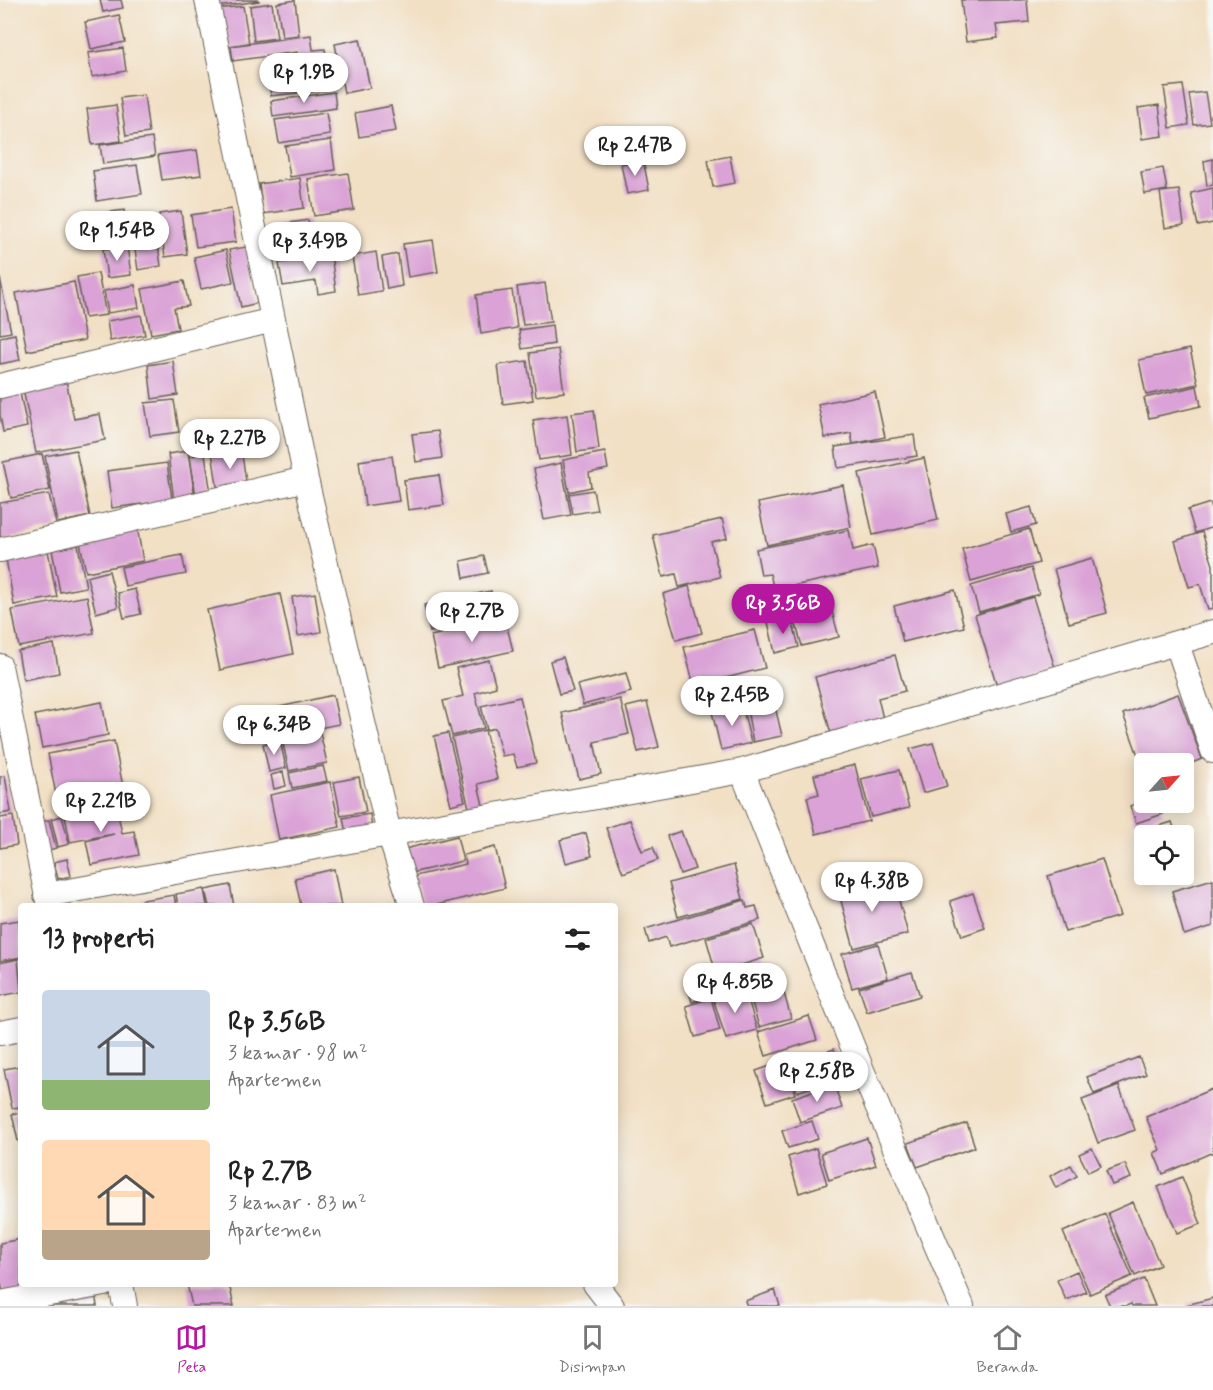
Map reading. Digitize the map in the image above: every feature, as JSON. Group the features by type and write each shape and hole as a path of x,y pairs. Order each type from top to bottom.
{"street":[{"path":"207,0 306,479 389,832 411,903"},
{"path":"0,387 273,320"},
{"path":"0,550 306,479"},
{"path":"0,666 48,900 389,832 742,771 1213,632"},
{"path":"1177,644 1213,752"},
{"path":"742,771 862,1070 962,1306"},
{"path":"0,1033 18,1030"},
{"path":"0,1303 88,1287"},
{"path":"122,1287 125,1306"},
{"path":"597,1287 612,1306"}],"building":[{"path":"100,0 121,0 123,8 103,12"},
{"path":"215,0 259,0 259,1 216,7"},
{"path":"295,0 299,35 282,37 277,3"},
{"path":"961,0 1027,0 1029,22 996,25 998,38 966,42"},
{"path":"272,3 277,38 254,41 250,6"},
{"path":"243,6 249,43 223,47 217,9"},
{"path":"119,15 125,42 91,49 85,22"},
{"path":"311,35 313,50 325,49 331,88 303,93 297,52 233,61 231,46"},
{"path":"360,39 370,88 344,93 335,44"},
{"path":"123,48 126,71 92,77 88,53"},
{"path":"292,55 297,93 271,96 265,59"},
{"path":"1183,85 1189,125 1170,128 1164,87"},
{"path":"334,92 336,108 273,117 271,101"},
{"path":"1205,92 1210,123 1194,125 1189,94"},
{"path":"144,95 149,133 126,136 120,98"},
{"path":"116,105 121,141 92,145 87,109"},
{"path":"1159,105 1163,136 1142,139 1138,108"},
{"path":"391,106 396,131 359,137 355,113"},
{"path":"326,113 330,135 279,143 275,120"},
{"path":"152,138 155,156 103,164 100,145"},
{"path":"331,140 335,170 290,177 285,146"},
{"path":"197,150 201,175 162,180 158,155"},
{"path":"730,156 735,183 713,187 708,160"},
{"path":"643,159 649,190 627,194 621,164"},
{"path":"1213,159 1213,185 1207,186 1204,161"},
{"path":"137,165 142,194 97,201 93,171"},
{"path":"1163,168 1167,190 1145,194 1141,172"},
{"path":"348,173 354,210 314,216 308,179"},
{"path":"300,178 304,208 263,214 259,184"},
{"path":"1213,188 1213,223 1198,226 1191,193"},
{"path":"1179,190 1184,225 1165,228 1160,192"},
{"path":"231,209 236,242 196,247 191,215"},
{"path":"124,210 128,237 108,240 104,213"},
{"path":"181,211 187,254 165,257 159,214"},
{"path":"154,219 161,266 138,270 131,222"},
{"path":"308,220 313,253 287,257 283,224"},
{"path":"353,228 356,246 320,251 317,233"},
{"path":"433,240 438,272 408,277 403,244"},
{"path":"127,246 131,275 107,278 103,249"},
{"path":"246,247 258,303 241,307 229,250"},
{"path":"226,250 233,282 201,289 194,257"},
{"path":"376,252 382,291 358,295 352,256"},
{"path":"398,254 402,286 387,289 382,257"},
{"path":"331,255 336,291 318,294 316,281 283,286 279,263"},
{"path":"98,273 106,315 85,318 77,277"},
{"path":"0,278 11,332 0,334"},
{"path":"184,281 189,306 174,308 178,329 151,334 142,289"},
{"path":"74,282 85,340 27,351 16,293"},
{"path":"545,283 551,322 523,325 517,287"},
{"path":"135,285 139,308 108,313 104,291"},
{"path":"512,290 517,328 481,334 476,295"},
{"path":"141,315 145,335 110,341 107,321"},
{"path":"552,325 554,344 522,349 519,330"},
{"path":"15,334 20,360 0,364 0,337"},
{"path":"558,349 564,392 536,396 530,353"},
{"path":"1190,349 1198,384 1146,395 1139,360"},
{"path":"173,361 178,395 152,399 148,365"},
{"path":"527,361 533,400 503,404 498,365"},
{"path":"66,380 74,419 100,414 105,440 36,453 23,389"},
{"path":"1197,386 1201,406 1149,418 1144,398"},
{"path":"875,392 885,437 853,444 851,433 825,438 818,404"},
{"path":"20,393 27,427 3,432 0,397"},
{"path":"174,400 179,432 150,436 145,403"},
{"path":"594,410 599,449 577,452 572,413"},
{"path":"567,415 572,455 539,460 533,420"},
{"path":"438,431 442,458 416,462 412,434"},
{"path":"914,435 917,456 838,468 835,447"},
{"path":"241,448 247,488 218,492 212,452"},
{"path":"76,450 90,516 58,523 45,456"},
{"path":"188,451 195,498 174,501 168,454"},
{"path":"605,452 608,469 589,473 591,487 569,492 563,460"},
{"path":"42,454 50,490 11,498 3,462"},
{"path":"205,454 211,494 196,496 190,456"},
{"path":"392,456 399,501 365,506 359,461"},
{"path":"924,458 938,520 873,535 859,473"},
{"path":"167,463 172,500 112,508 107,471"},
{"path":"561,463 571,515 544,520 534,469"},
{"path":"439,475 444,505 408,510 404,480"},
{"path":"843,485 851,527 767,545 758,503"},
{"path":"593,490 597,510 573,514 569,494"},
{"path":"49,494 57,528 0,540 0,503"},
{"path":"1210,503 1213,527 1195,533 1188,510"},
{"path":"1031,507 1036,525 1011,532 1006,514"},
{"path":"722,519 727,538 711,542 720,577 679,587 676,574 663,577 653,535"},
{"path":"137,527 143,561 86,572 79,538"},
{"path":"1029,529 1039,563 971,582 962,549"},
{"path":"849,530 853,550 873,545 878,568 774,590 770,574 761,575 756,549"},
{"path":"1202,532 1213,565 1213,608 1208,610 1200,584 1189,587 1175,541"},
{"path":"78,545 86,587 60,592 52,550"},
{"path":"48,551 57,597 14,605 6,559"},
{"path":"182,555 186,574 125,586 121,567"},
{"path":"484,556 488,573 464,578 461,561"},
{"path":"1092,558 1107,613 1069,623 1054,569"},
{"path":"1031,568 1039,594 979,612 971,586"},
{"path":"109,571 118,607 96,613 87,577"},
{"path":"689,586 702,633 676,640 663,594"},
{"path":"135,589 141,614 124,618 118,593"},
{"path":"817,590 821,605 777,616 774,601"},
{"path":"955,590 964,627 903,642 894,606"},
{"path":"491,591 497,617 430,632 424,605"},
{"path":"315,593 321,632 298,636 292,597"},
{"path":"280,594 293,654 220,670 207,610"},
{"path":"87,596 94,633 19,647 12,610"},
{"path":"1033,597 1056,671 998,689 975,615"},
{"path":"830,604 839,637 802,646 793,614"},
{"path":"791,616 799,647 775,653 768,622"},
{"path":"505,618 513,651 438,668 431,636"},
{"path":"755,630 765,668 694,686 684,647"},
{"path":"54,644 59,673 23,680 18,651"},
{"path":"895,655 905,691 878,698 884,723 832,737 815,677"},
{"path":"563,657 573,691 559,694 550,661"},
{"path":"489,660 496,687 475,693 484,728 452,736 443,701 463,696 456,668"},
{"path":"626,673 631,692 583,705 577,685"},
{"path":"1178,694 1202,759 1194,762 1194,753 1137,753 1123,714"},
{"path":"333,695 339,724 319,728 327,763 289,771 275,708"},
{"path":"520,697 536,763 517,767 513,754 502,756 495,728 487,730 481,706"},
{"path":"773,698 782,736 753,742 746,704"},
{"path":"620,699 629,734 594,742 601,774 579,779 562,713"},
{"path":"102,702 108,735 42,748 35,715"},
{"path":"647,702 659,747 638,752 626,707"},
{"path":"742,705 751,743 721,750 712,712"},
{"path":"272,708 278,737 264,740 258,711"},
{"path":"485,730 497,779 478,784 483,805 469,808 452,738"},
{"path":"448,733 465,801 451,805 434,736"},
{"path":"280,740 286,768 269,772 263,744"},
{"path":"114,741 125,797 59,810 48,754"},
{"path":"933,743 947,786 923,793 910,749"},
{"path":"855,765 869,821 816,834 807,797 819,794 814,775"},
{"path":"323,766 327,781 292,788 289,773"},
{"path":"899,770 909,808 871,817 861,779"},
{"path":"283,772 286,786 274,789 271,775"},
{"path":"5,776 11,812 0,814 0,777"},
{"path":"359,777 366,812 341,816 334,782"},
{"path":"330,782 340,827 279,840 270,795"},
{"path":"115,801 122,833 134,831 139,855 91,865 86,841 114,834 70,842 64,811"},
{"path":"1134,805 1134,813 1163,814 1136,823 1130,806"},
{"path":"370,814 372,828 346,833 343,818"},
{"path":"13,816 17,845 0,848 0,818"},
{"path":"62,816 69,844 58,847 51,819"},
{"path":"49,820 56,848 46,851 39,822"},
{"path":"630,820 642,851 653,847 658,860 623,873 606,828"},
{"path":"681,831 695,869 680,874 667,836"},
{"path":"586,833 592,856 566,863 560,840"},
{"path":"457,836 463,861 411,873 405,849"},
{"path":"495,847 505,888 444,903 421,903 415,876 466,864 464,855"},
{"path":"67,859 71,876 58,879 54,862"},
{"path":"1102,859 1120,916 1065,932 1048,876"},
{"path":"734,865 743,899 678,917 669,883"},
{"path":"334,869 340,903 300,903 295,878"},
{"path":"886,877 891,894 897,893 908,934 854,948 838,890"},
{"path":"1213,879 1213,926 1184,935 1172,891"},
{"path":"230,885 233,903 208,903 205,890"},
{"path":"204,889 206,903 178,903 176,894"},
{"path":"973,893 985,928 962,936 950,901"},
{"path":"174,895 175,903 143,903 142,900"},
{"path":"745,900 747,908 756,906 760,920 669,947 666,937 649,943 645,929"},
{"path":"18,920 18,958 0,961 0,923"},
{"path":"753,924 764,958 716,973 706,938"},
{"path":"878,944 888,978 852,988 842,954"},
{"path":"18,959 18,993 0,996 0,963"},
{"path":"759,966 764,980 692,1002 685,979 714,971 716,978"},
{"path":"912,972 920,996 867,1012 859,988"},
{"path":"780,979 791,1018 759,1027 748,988"},
{"path":"745,988 757,1030 726,1039 713,998"},
{"path":"711,998 720,1030 695,1037 686,1006"},
{"path":"809,1016 817,1040 766,1056 758,1032"},
{"path":"834,1049 844,1076 797,1092 788,1065"},
{"path":"1139,1057 1146,1074 1094,1094 1087,1077"},
{"path":"784,1061 795,1094 767,1103 756,1071"},
{"path":"18,1067 18,1107 12,1108 4,1069"},
{"path":"834,1084 842,1108 800,1122 792,1098"},
{"path":"1119,1086 1135,1130 1098,1143 1082,1100"},
{"path":"1212,1089 1213,1152 1163,1174 1154,1153 1160,1150 1146,1117"},
{"path":"18,1113 18,1141 12,1114"},
{"path":"812,1121 818,1139 788,1148 782,1131"},
{"path":"967,1123 975,1147 917,1167 908,1143"},
{"path":"867,1138 876,1165 829,1180 821,1153"},
{"path":"816,1148 827,1184 799,1193 788,1157"},
{"path":"1092,1148 1101,1166 1088,1172 1079,1154"},
{"path":"1125,1164 1131,1178 1112,1185 1106,1171"},
{"path":"1071,1165 1077,1176 1056,1188 1050,1176"},
{"path":"1182,1177 1201,1224 1177,1233 1158,1187"},
{"path":"1133,1202 1160,1265 1135,1276 1108,1213"},
{"path":"1105,1214 1132,1276 1090,1294 1063,1232"},
{"path":"18,1240 18,1287 33,1287 3,1293 0,1279 0,1243"},
{"path":"1077,1271 1086,1292 1066,1300 1057,1280"},
{"path":"1144,1279 1155,1306 1132,1306 1131,1304 1110,1306 1105,1295"},
{"path":"188,1287 230,1287 234,1306 192,1306"},
{"path":"775,1290 780,1306 747,1306 745,1301"},
{"path":"95,1293 97,1306 47,1306"},
{"path":"1213,1298 1213,1306 1186,1306 1186,1305"}]}
